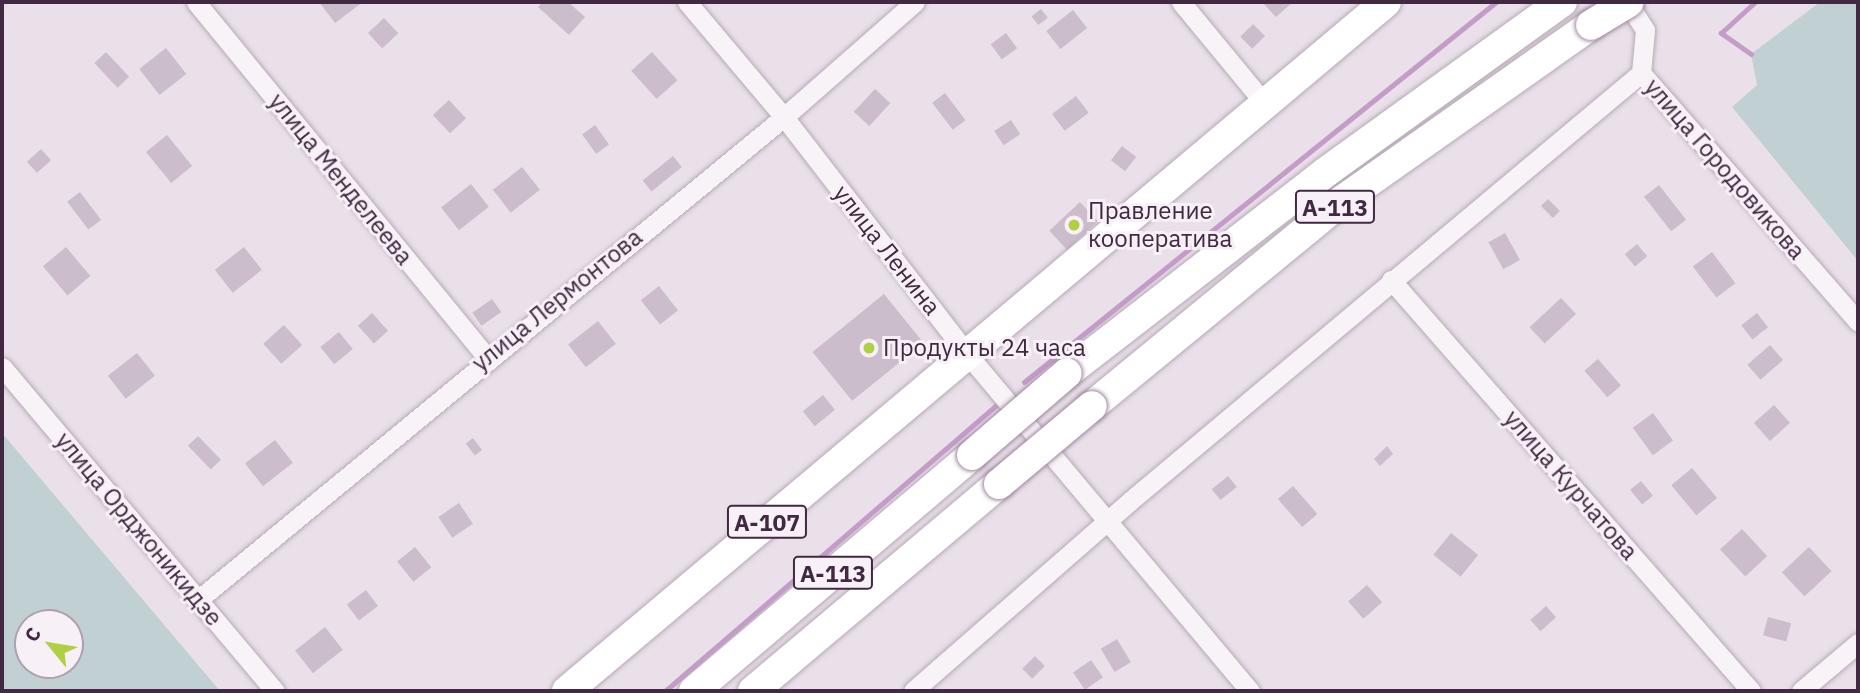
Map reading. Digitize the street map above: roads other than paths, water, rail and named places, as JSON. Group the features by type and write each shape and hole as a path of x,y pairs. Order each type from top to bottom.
{"highway":[{"name":"А-107","path":"567,691 1386,2"},
{"name":"А-113","path":"694,691 1067,373 1326,172 1562,2"},
{"name":"А-113","path":"753,691 1340,202 1591,25 1628,2"}],"street":[{"name":"улица Менделеева","path":"196,2 487,357"},
{"name":"улица Ленина","path":"687,2 785,117 968,355 1250,691"},
{"name":"улица Лермонтова","path":"199,598 487,357 785,117 915,2"},
{"path":"1181,2 1265,104"},
{"name":"улица Городовикова","path":"1628,2 1645,30 1642,73 1858,322"},
{"path":"913,691 1107,521 1391,279 1642,73"},
{"name":"улица Курчатова","path":"1391,279 1751,691"},
{"name":"улица Орджоникидзе","path":"2,368 275,691"},
{"path":"1801,691 1858,643"}],"waterway":[{"path":"1024,382 1496,2"},
{"path":"1751,54 1721,33 1755,2"},
{"path":"665,691 1001,401"}],"place":[{"name":"Правление кооператива","path":"1074,225"},
{"name":"Продукты 24 часа","path":"869,348"}]}
